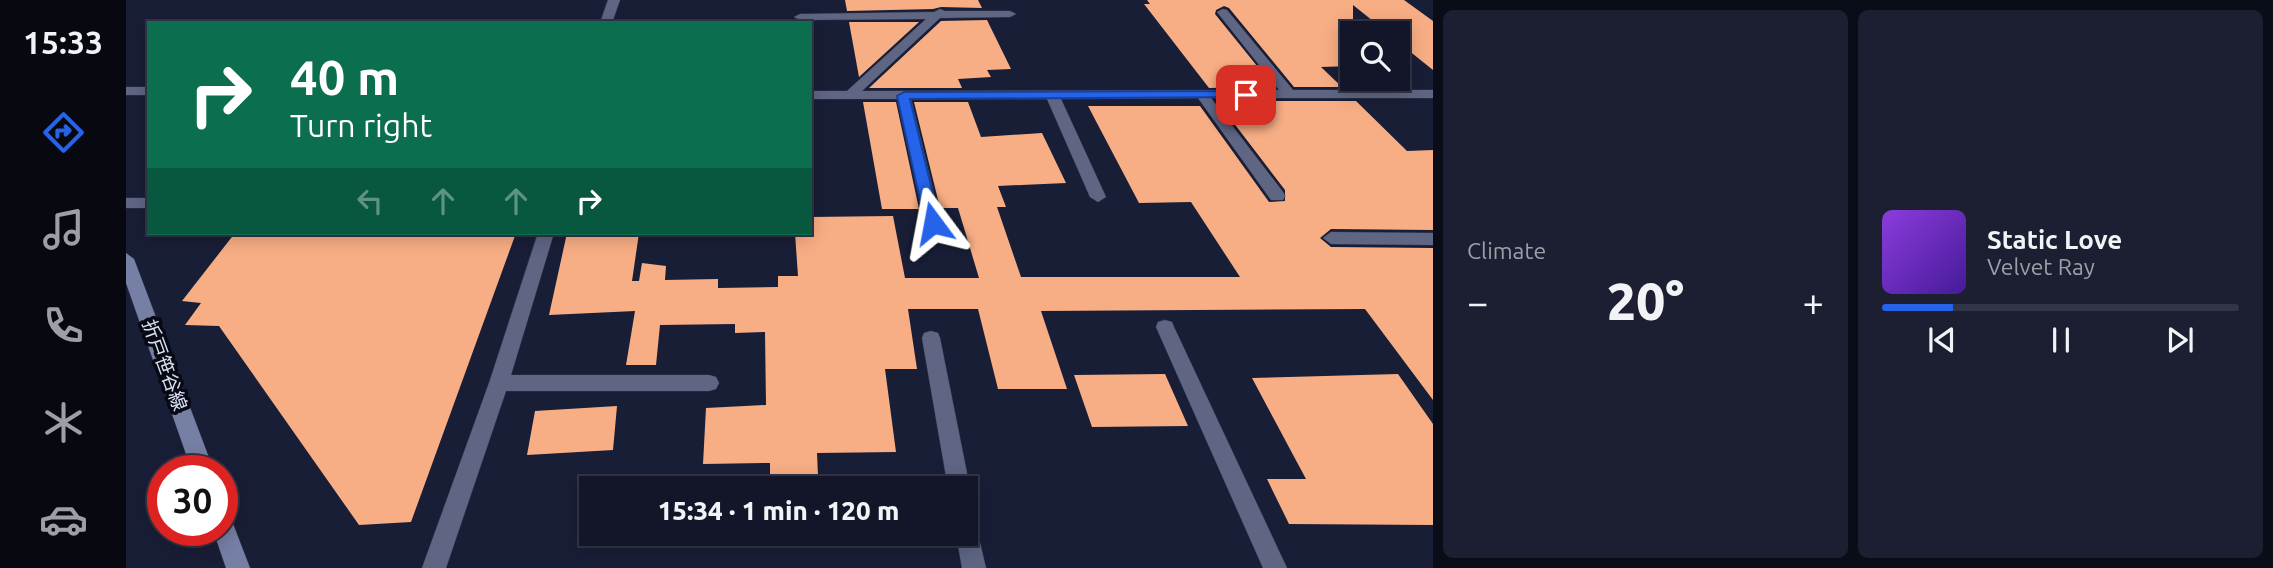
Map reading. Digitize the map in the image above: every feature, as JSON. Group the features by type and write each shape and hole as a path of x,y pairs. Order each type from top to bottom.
{"main road":[{"name":"折戸笹谷線","path":"126,259 197,455"},
{"path":"230,546 238,568"}],"street":[{"path":"607,21 614,0"},
{"path":"850,95 949,5"},
{"path":"1223,12 1290,95"},
{"path":"800,17 1010,14"},
{"path":"126,91 147,91"},
{"path":"812,95 1433,94"},
{"path":"1202,95 1277,196"},
{"path":"904,96 933,223"},
{"path":"1053,96 1098,197"},
{"path":"126,203 147,203"},
{"path":"434,568 499,383 545,235"},
{"path":"1331,238 1433,239"},
{"path":"1165,327 1275,568"},
{"path":"931,338 957,476"},
{"path":"499,383 709,383"},
{"path":"970,546 974,568"}],"building":[{"path":"845,0 978,0 982,8 847,11"},
{"path":"1147,0 1404,0 1433,21 1433,70 1410,52 1410,21 1373,21 1353,5 1353,21 1340,21 1340,66 1321,67 1340,87 1294,87 1229,8 1224,6 1216,10 1215,14 1274,87 1209,88 1144,4 1150,4"},
{"path":"987,20 1011,69 987,70 991,77 958,79 962,88 869,88 941,21"},
{"path":"849,22 919,22 859,77"},
{"path":"1220,101 1356,101 1407,151 1433,150 1433,230 1331,229 1320,238 1331,247 1433,248 1433,400 1365,309 1041,311 1067,389 998,389 978,309 908,309 917,369 885,369 896,452 817,453 818,476 770,476 770,463 703,464 706,408 766,405 765,332 735,333 735,324 660,325 656,365 626,365 635,311 549,315 567,235 639,235 632,281 639,281 642,263 666,266 665,280 718,279 718,288 778,287 778,276 798,276 795,235 812,235 812,217 893,216 905,278 979,278 958,208 940,208 914,102 968,102 981,137 1042,133 1066,183 998,186 1006,207 997,207 1021,277 1240,277 1191,202 1139,203 1088,106 1200,106 1269,202 1285,201 1285,190 1220,105 1223,105"},
{"path":"863,102 896,102 919,209 882,209"},
{"path":"233,235 515,235 411,522 359,525 219,326 185,325 201,303 182,301"},
{"path":"1165,374 1188,426 1092,427 1074,375"},
{"path":"1398,374 1433,424 1433,525 1289,524 1267,479 1306,479 1252,378"},
{"path":"617,406 613,450 527,455 535,411"}],"route":[{"path":"933,223 904,96 1246,95"}]}
